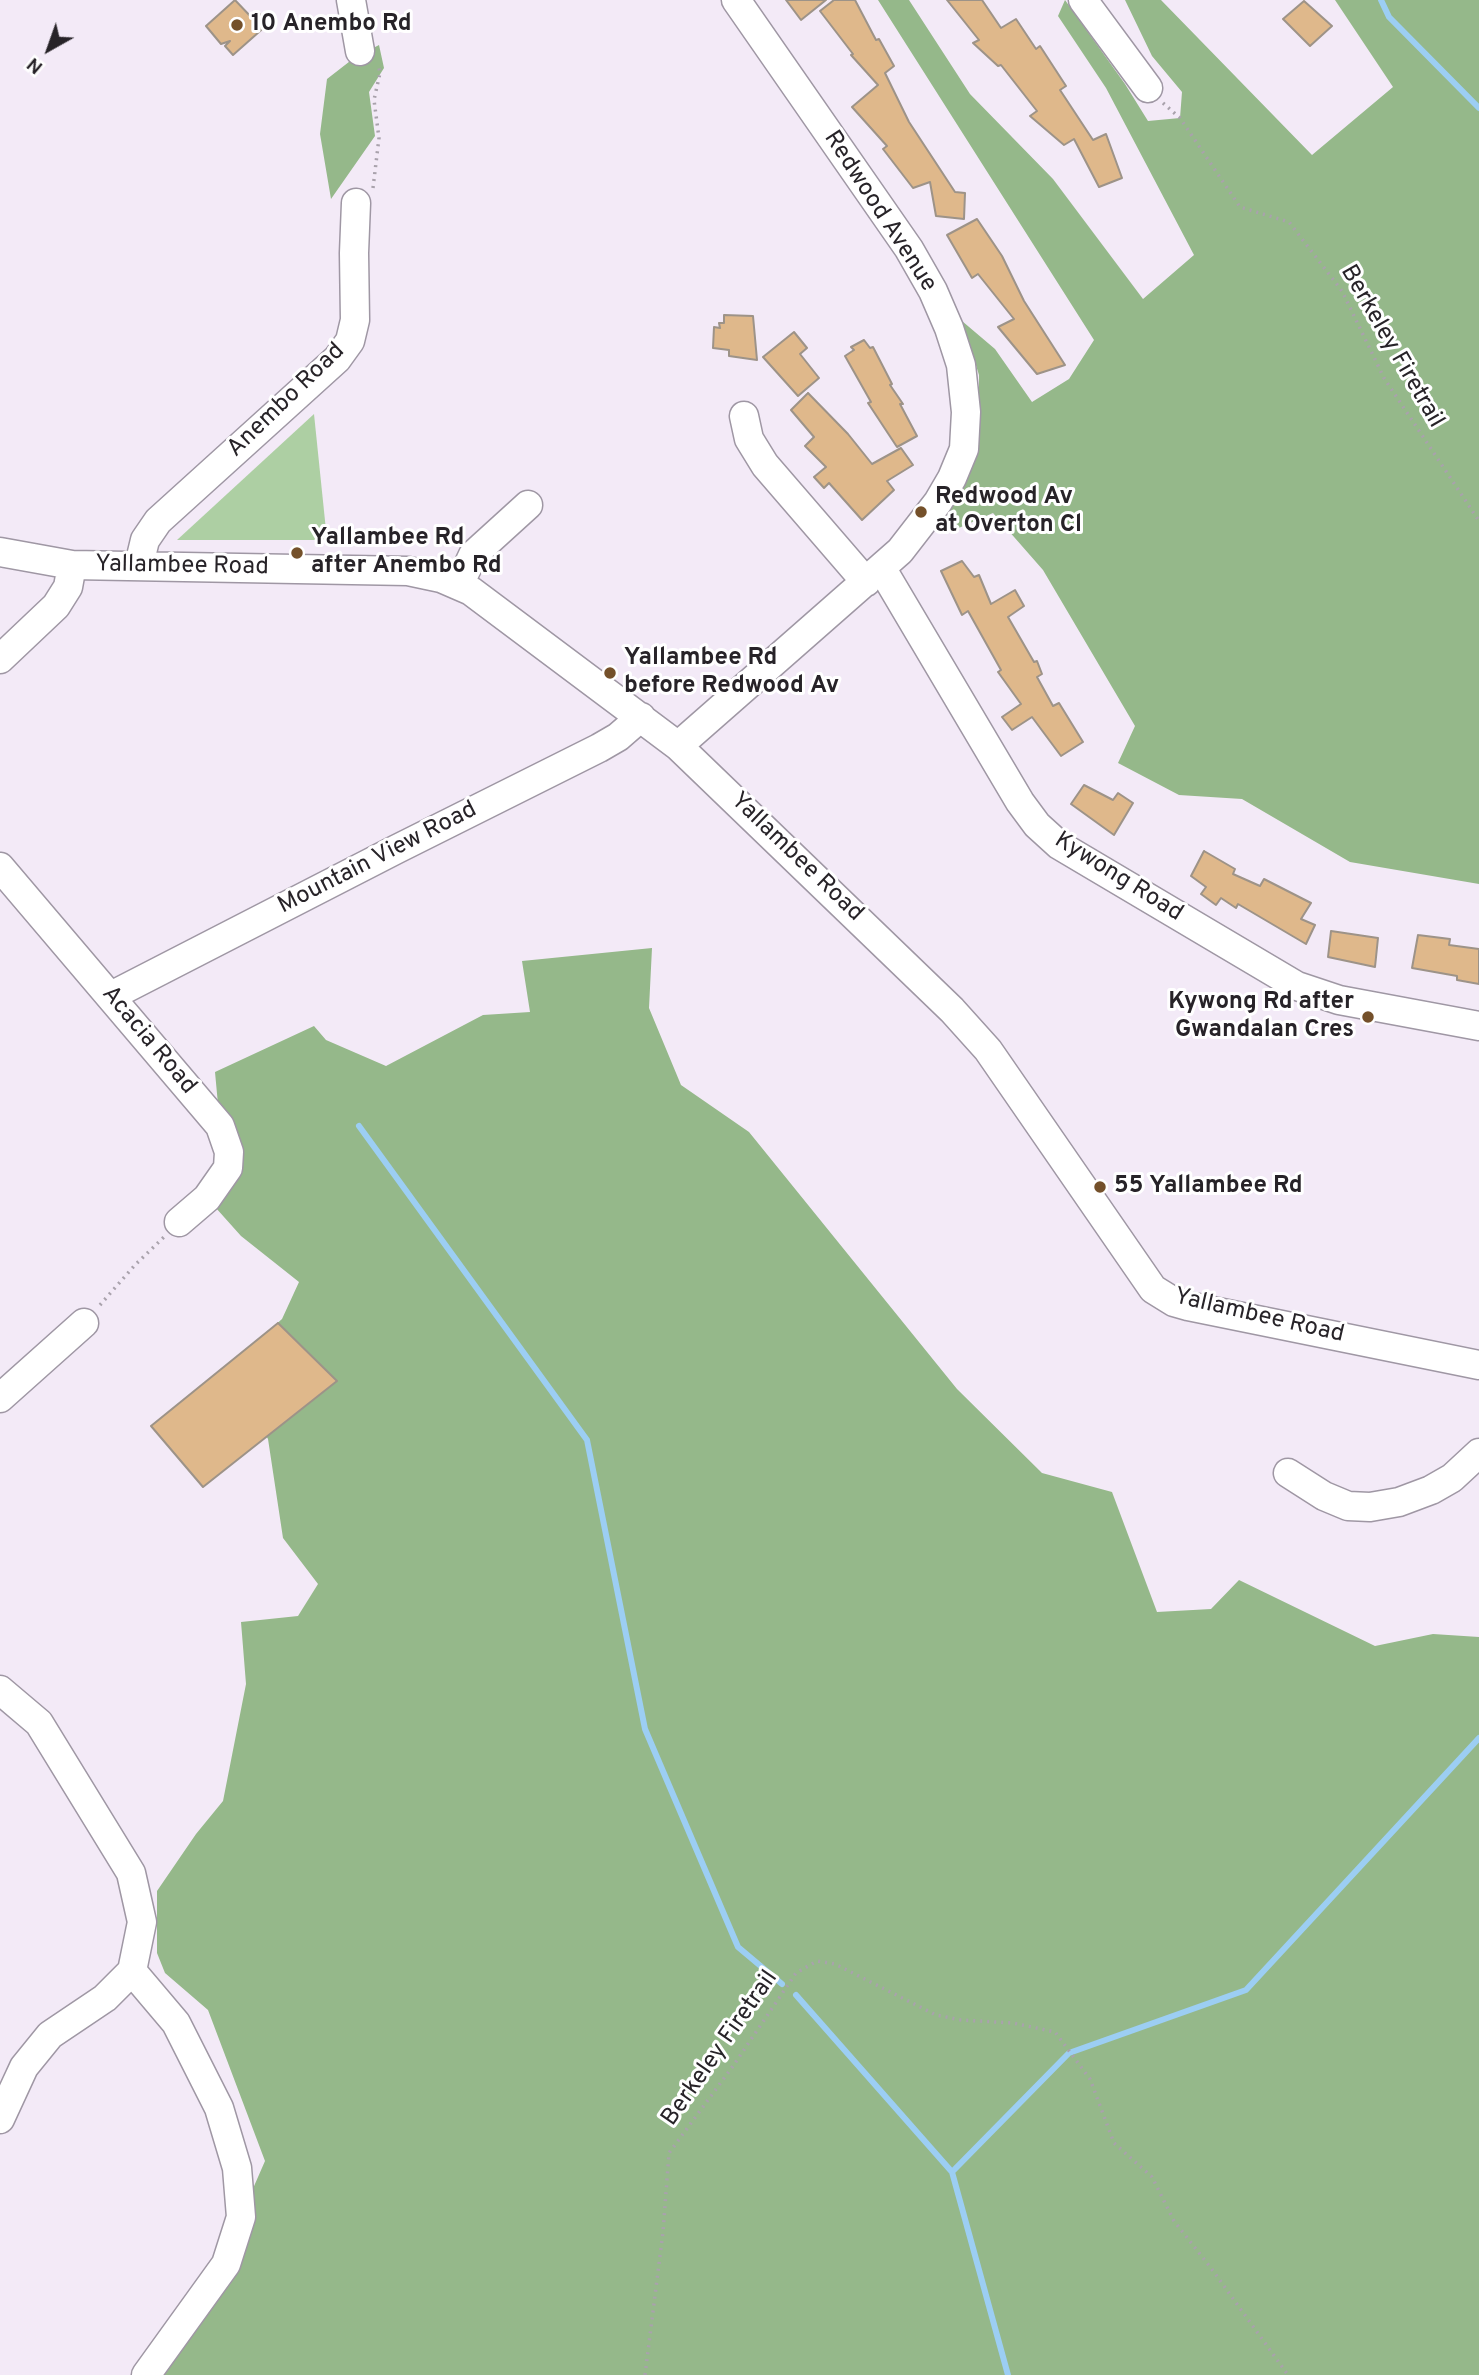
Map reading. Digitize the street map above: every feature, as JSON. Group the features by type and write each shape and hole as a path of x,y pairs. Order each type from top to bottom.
{"street":[{"path":"351,0 360,51"},
{"name":"Redwood Avenue","path":"678,746 874,575 921,527 939,502 964,449 966,412 961,365 933,291 909,250 736,0"},
{"path":"1083,0 1147,88"},
{"name":"Anembo Road","path":"139,565 145,540 158,521 337,359 350,341 355,320 356,203"},
{"name":"Kywong Road","path":"744,416 748,439 765,465 874,575 1020,802 1037,825 1059,845 1297,986 1339,1000 1479,1026"},
{"path":"459,585 474,555 528,505"},
{"name":"Yallambee Road","path":"0,552 42,562 72,565 408,571 459,585 479,597 678,746 906,965 988,1051 1153,1289 1174,1302 1188,1306 1479,1365"},
{"path":"0,659 56,606 68,587 72,565"},
{"name":"Mountain View Road","path":"111,996 598,748 618,737 642,717"},
{"name":"Acacia Road","path":"0,867 220,1126 229,1152 228,1168 207,1198 179,1222"},
{"path":"0,1398 84,1323"},
{"path":"1289,1473 1324,1496 1348,1506 1370,1507 1399,1502 1432,1490 1452,1478 1479,1453"},
{"path":"0,1689 39,1723 131,1873 142,1922 132,1970 105,1998 50,2035 24,2067 0,2119"},
{"path":"132,1970 176,2023 219,2108 237,2168 241,2217 226,2264 146,2375"}],"path":[{"path":"356,203 372,202 379,138 374,100 380,74"},
{"name":"Berkeley Firetrail","path":"1147,88 1180,118 1240,207 1289,222 1342,292 1384,378 1479,522"},
{"path":"84,1323 135,1265 179,1222"},
{"name":"Berkeley Firetrail","path":"645,2375 663,2232 669,2153 796,1973 817,1961 835,1964 936,2015 961,2020 1013,2022 1055,2032 1090,2079 1114,2143 1152,2177 1174,2221 1288,2375"}],"green space":[{"path":"878,0 909,0 970,94 1053,179 1143,299 1194,255 1106,88 1058,16 1065,0 1148,121 1180,118 1182,92 1152,56 1125,0 1161,0 1312,155 1393,87 1335,0 1479,0 1479,884 1350,862 1242,799 1179,795 1118,763 1135,726 1043,570 993,513 945,534 945,520 979,437 979,375 962,321 995,349 1032,402 1069,379 1094,340"},
{"path":"379,45 384,68 369,92 375,136 331,199 320,134 327,79 354,58"},
{"path":"314,414 327,540 177,540"},
{"path":"652,948 649,1008 681,1085 749,1132 957,1389 1042,1473 1112,1492 1157,1612 1211,1609 1239,1580 1375,1646 1433,1634 1479,1637 1479,2375 146,2375 241,2216 265,2161 208,2010 165,1973 157,1953 157,1891 196,1834 223,1801 246,1684 241,1622 298,1616 318,1584 283,1538 268,1439 227,1368 282,1319 299,1282 241,1236 207,1198 220,1183 220,1126 215,1072 314,1026 326,1040 386,1066 483,1015 530,1012 522,961"}],"building":[{"name":"10 Anembo Rd","path":"235,0 253,19 259,13 268,24 233,55 225,46 230,41 221,44 206,26"},
{"path":"786,0 826,0 801,20"},
{"path":"834,0 855,0 876,40 879,39 894,66 885,73 909,122 955,192 965,193 964,219 936,216 930,182 913,188 883,149 887,146 852,107 878,85 851,55 853,54 820,11"},
{"path":"947,0 982,0 1001,28 1016,19 1036,49 1040,46 1066,86 1060,90 1093,140 1106,134 1122,178 1099,187 1074,139 1064,145 1030,116 1037,111 1001,65 998,66 973,43 979,40"},
{"path":"1304,1 1332,26 1310,46 1283,19"},
{"path":"977,219 1002,256 1024,301 1065,365 1037,374 998,327 1014,319 978,274 972,278 947,235"},
{"path":"724,315 753,316 757,360 729,356 729,350 713,348 714,327 720,328 719,323 724,323"},
{"path":"794,332 807,348 800,354 819,378 798,396 763,357"},
{"path":"864,340 870,348 873,347 917,436 897,447 868,403 871,402 845,356 854,350 851,347"},
{"path":"808,393 848,434 872,464 901,448 913,465 887,481 894,490 862,520 829,483 824,488 814,477 826,467 805,446 814,437 791,410"},
{"path":"962,561 974,577 979,575 991,604 1015,590 1024,606 1008,617 1034,662 1037,661 1042,674 1037,677 1053,706 1059,703 1083,742 1061,756 1032,717 1012,730 1002,717 1021,704 998,672 1001,670 968,611 962,615 941,571"},
{"path":"1084,785 1113,800 1118,793 1133,803 1114,835 1071,804"},
{"path":"1204,851 1235,869 1233,874 1260,886 1264,879 1311,903 1301,919 1315,925 1306,944 1238,904 1236,908 1221,898 1216,905 1201,894 1206,887 1191,876"},
{"path":"1331,931 1378,938 1375,967 1328,957"},
{"path":"1418,935 1450,939 1449,945 1479,949 1479,984 1457,980 1457,976 1412,968"},
{"path":"278,1323 337,1381 203,1487 151,1426"}],"waterway":[{"path":"1381,0 1389,17 1479,108"},
{"path":"359,1126 587,1440 645,1729 738,1947 782,1984"},
{"path":"952,2172 1069,2053 1246,1990 1479,1738"},
{"path":"796,1995 952,2172 1008,2375"}],"place":[{"name":"10 Anembo Rd","path":"237,25"},
{"name":"Redwood Av at Overton Cl","path":"921,512"},
{"name":"Yallambee Rd after Anembo Rd","path":"297,553"},
{"name":"Yallambee Rd before Redwood Av","path":"610,673"},
{"name":"Kywong Rd after Gwandalan Cres","path":"1368,1017"},
{"name":"55 Yallambee Rd","path":"1100,1187"}]}
